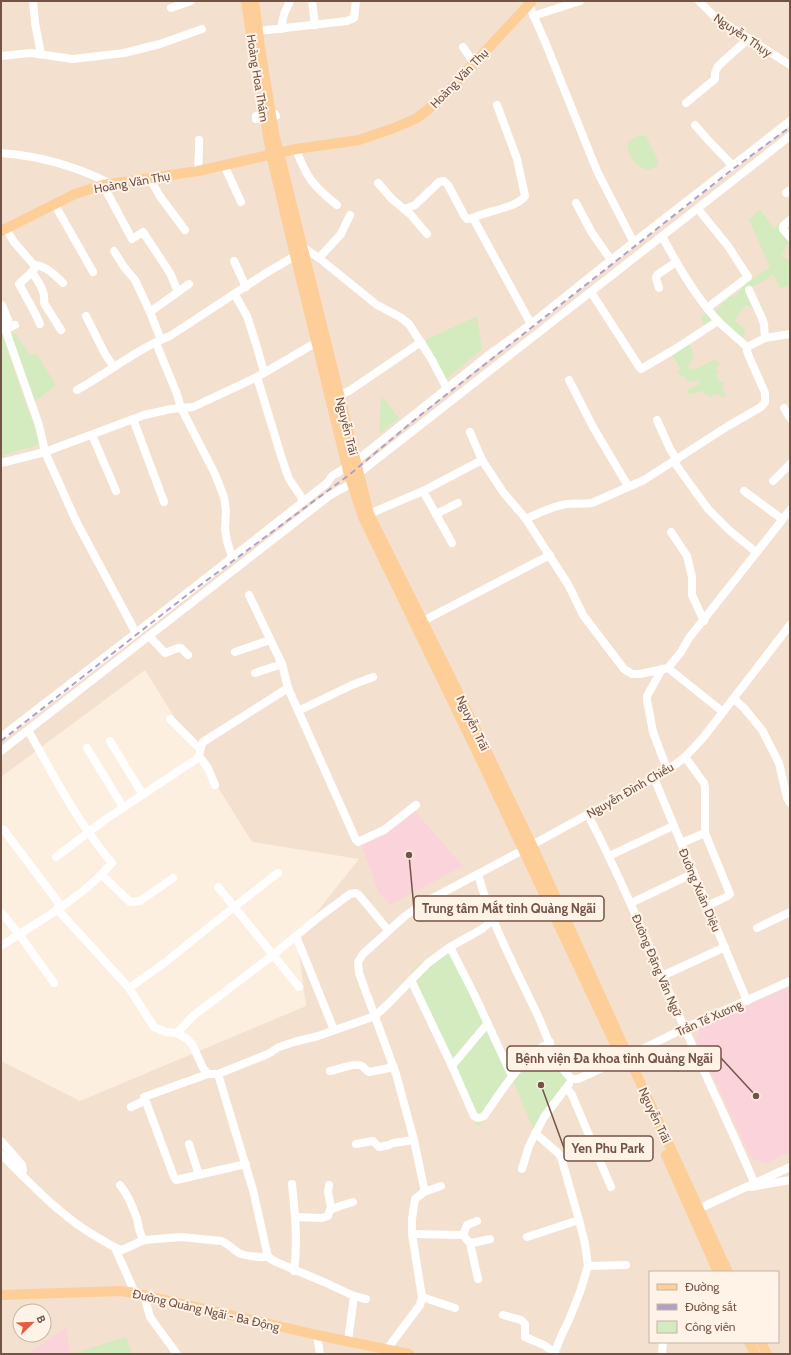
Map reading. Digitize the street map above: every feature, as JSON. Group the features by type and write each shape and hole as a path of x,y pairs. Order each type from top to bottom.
{"main road":[{"name":"Hoàng Hoa Thám","path":"246,1 254,31 275,153"},
{"name":"Hoàng Hoa Thám","path":"254,1 254,31"},
{"name":"Hoàng Văn Thụ","path":"4,230 75,194 107,184 198,171 275,153 358,140 394,128 417,118 441,99 530,3"},
{"name":"Nguyễn Trãi","path":"275,153 304,248 307,283 317,342 352,464 359,473 369,514 423,621 439,664 522,850 625,1058"},
{"name":"Nguyễn Trãi","path":"275,153 295,256 307,283 339,394 352,464 352,483 363,517 532,845 625,1058 695,1210 727,1271"},
{"path":"522,850 532,845"},
{"name":"Nguyễn Trãi","path":"695,1210 718,1271"},
{"name":"Đường Quảng Ngãi - Ba Động","path":"1,1295 121,1291 409,1354"},
{"path":"750,1343 755,1354"},
{"path":"762,1343 767,1354"}],"street":[{"path":"33,1 40,54"},
{"path":"171,8 191,1"},
{"path":"281,29 284,14 290,1"},
{"path":"312,1 315,25"},
{"path":"254,31 347,21 354,18 356,1"},
{"path":"533,16 580,1"},
{"name":"Nguyễn Thụy","path":"699,1 715,17 790,65"},
{"path":"530,3 533,16 549,51 597,171 634,243"},
{"path":"1,56 31,53 73,59 124,53 160,44 202,29"},
{"path":"686,103 715,79 715,72 718,66 748,38"},
{"path":"463,47 474,63"},
{"path":"405,209 415,205 435,185 444,181 467,219 508,206 520,201 525,196 517,159 497,106"},
{"path":"1,737 327,483 332,476 352,464 486,357 531,324 611,260 790,122"},
{"path":"695,125 733,166"},
{"path":"359,473 790,136"},
{"path":"198,140 198,171"},
{"path":"296,149 303,168 310,180 322,193 337,205"},
{"path":"1,153 59,163 94,175 107,184 132,240 143,232 170,273 178,292"},
{"path":"224,165 241,202"},
{"path":"150,178 185,230"},
{"path":"378,183 392,199 405,209 427,234"},
{"path":"576,202 592,232 611,260"},
{"path":"55,205 93,272"},
{"path":"698,209 728,246 748,277 708,308"},
{"path":"319,258 341,234 350,215"},
{"path":"473,218 531,324"},
{"path":"790,220 783,226 783,229 790,238"},
{"path":"4,230 33,264 45,298 44,303 61,330"},
{"path":"526,519 554,506 569,503 592,503 644,480 728,426 761,407 765,402 765,393 750,359 747,347 718,321 691,286 662,236"},
{"path":"304,248 319,258 377,305 409,324 432,360 447,389"},
{"path":"114,251 124,268 135,280 150,312 158,342 181,408 224,497 226,511 225,529 232,557"},
{"path":"78,390 101,377 122,361 170,336 235,295 266,273 295,256"},
{"path":"234,261 246,287"},
{"path":"659,288 656,278 657,275 676,262"},
{"path":"40,324 18,284 34,269 44,268 63,283"},
{"path":"150,312 189,284"},
{"path":"749,290 764,324 765,338"},
{"path":"591,292 641,369 718,321"},
{"path":"235,295 247,316 256,344 260,374 282,459 290,479 304,501"},
{"path":"1,305 11,327 15,325"},
{"path":"86,316 105,354 114,368"},
{"path":"1,317 39,425 45,452 76,523 136,633"},
{"path":"747,347 765,338 790,334"},
{"path":"1,463 45,452 151,413 193,407 260,374 317,342"},
{"path":"339,394 349,391 421,342"},
{"path":"568,380 593,427 628,486"},
{"path":"784,408 790,418"},
{"path":"133,419 164,502"},
{"path":"657,420 675,461 708,509 730,531 756,552"},
{"path":"470,432 482,460 503,492 526,519 550,555 569,586 583,615 624,669 632,674 665,669 723,712"},
{"path":"92,435 116,491"},
{"path":"369,514 423,491 482,460"},
{"path":"773,481 790,464"},
{"path":"1,751 329,496 352,483"},
{"path":"423,491 452,543"},
{"path":"744,491 782,519"},
{"path":"436,514 458,503"},
{"path":"667,770 653,732 647,696 665,669 681,652 689,638 790,510"},
{"path":"671,532 687,556 692,577 692,595 704,620"},
{"path":"423,621 550,555"},
{"path":"249,595 282,664 288,688 358,842 384,830 416,805"},
{"name":"Nguyễn Đình Chiểu","path":"532,845 654,778 685,757 702,739 734,699 790,625"},
{"path":"149,636 165,653 181,648 188,656"},
{"path":"235,652 270,640"},
{"path":"254,673 282,664"},
{"path":"298,711 352,685 373,677"},
{"path":"56,857 106,819 143,795 200,753 203,742 288,688"},
{"path":"734,699 744,708 762,730 779,763 790,803"},
{"path":"170,719 200,753 215,785"},
{"path":"1,946 59,908 102,875 112,863 100,850 54,778 28,730"},
{"path":"110,741 143,795"},
{"path":"88,748 123,807"},
{"path":"685,757 704,783 705,833 730,894 708,906"},
{"name":"Đường Xuân Diệu","path":"654,778 747,1001"},
{"name":"Đường Đặng Văn Ngữ","path":"588,814 631,903 754,1182"},
{"path":"609,856 674,826"},
{"path":"3,829 59,908 129,988 154,1028 166,1032 177,1033 187,1039 192,1044 203,1068 208,1074"},
{"path":"681,843 705,833"},
{"path":"424,1192 408,1113 394,1067 359,973 358,962 388,930 405,916 429,900 522,850"},
{"path":"129,988 163,964 234,906 278,873"},
{"path":"478,874 493,920 550,1042 567,1075 572,1079 567,1088 550,1109 536,1133 529,1146 522,1169"},
{"path":"631,903 694,874"},
{"path":"102,875 130,902 140,901 173,878"},
{"path":"218,887 299,987"},
{"path":"177,1033 193,1016 273,955 340,901 353,893 359,895 365,900 388,930"},
{"path":"1,912 19,934 54,983"},
{"path":"757,928 790,912"},
{"path":"246,1164 177,1180 175,1179 144,1097 208,1074 218,1074 268,1054 279,1047 375,1016 428,962 450,947 482,929 493,920"},
{"path":"296,936 334,1030"},
{"path":"450,947 474,994 512,1076"},
{"path":"662,976 725,947"},
{"path":"411,980 474,1116 477,1118 484,1116 512,1076 536,1052 550,1042"},
{"name":"Trần Tế Xương","path":"572,1079 578,1079 625,1058 685,1028 790,981"},
{"path":"452,1066 487,1024"},
{"path":"330,1071 358,1064 363,1066 369,1072 394,1067"},
{"path":"218,1074 246,1164 268,1257"},
{"path":"567,1088 572,1095 611,1187"},
{"path":"131,1107 145,1101"},
{"path":"503,1315 521,1320 525,1324 525,1337 544,1345 554,1353 580,1292 588,1266 579,1220 561,1157 536,1133"},
{"path":"356,1144 373,1141 381,1147 393,1143 414,1140"},
{"path":"1,1141 22,1165 22,1175"},
{"path":"189,1144 199,1175"},
{"path":"1,1154 38,1192 63,1214 84,1230 115,1248 122,1250 144,1240 181,1237 221,1241 225,1242 241,1254 257,1257 268,1257 276,1262 354,1296 366,1299"},
{"path":"695,1210 790,1167"},
{"path":"741,1189 790,1180"},
{"path":"292,1184 296,1218 296,1256 294,1270"},
{"path":"296,1218 326,1217 330,1214 331,1207 328,1192 329,1184"},
{"path":"120,1185 129,1199 141,1236 144,1240"},
{"path":"387,1349 420,1305 422,1298 412,1234 412,1219 415,1199 424,1192 441,1186"},
{"path":"330,1210 353,1202"},
{"path":"527,1237 579,1220"},
{"path":"463,1235 467,1225 476,1221"},
{"path":"412,1234 463,1235 470,1242 478,1279"},
{"path":"470,1242 490,1239"},
{"path":"115,1248 140,1294 150,1317 177,1354"},
{"path":"588,1266 626,1265"},
{"path":"348,1341 354,1296"},
{"path":"422,1298 456,1308"},
{"path":"317,1335 320,1354"},
{"path":"662,1354 663,1343"}],"shaded area":[{"path":"1,1 790,1 790,1354 1,1354 1,1061 80,1101 306,1006 297,937 359,859 252,842 145,670 1,777"},
{"path":"413,809 463,866 391,904 379,893 361,844"},
{"path":"790,986 790,1152 767,1163 751,1158 696,1040 700,1027"},
{"path":"66,1327 70,1354 27,1354 43,1343 52,1343 52,1337"}],"green space":[{"path":"640,135 646,136 658,160 658,166 648,170 633,160 627,147 627,142"},
{"path":"760,209 774,229 779,223 790,236 782,256 790,261 790,285 780,288 773,274 769,278 750,288 756,305 761,304 764,310 758,316 751,306 745,306 734,320 745,330 744,340 738,347 723,323 706,329 701,317 706,313 707,306 716,311 729,297 735,296 748,282 770,267 749,220"},
{"path":"477,316 482,349 446,379 426,340"},
{"path":"1,332 40,444 1,456"},
{"path":"15,333 30,355 36,353 56,385 34,402 10,335"},
{"path":"688,340 694,356 688,366 692,370 716,359 720,365 715,368 719,372 716,378 724,383 722,389 726,394 723,398 718,394 710,397 702,391 689,395 687,390 700,384 699,380 688,382 686,378 677,373 681,369 670,353"},
{"path":"381,395 399,418 379,434"},
{"path":"450,947 511,1075 541,1043 550,1042 572,1079 535,1133 511,1076 478,1127 411,980 412,971 430,956"},
{"path":"126,1337 132,1354 77,1354 77,1352"}],"railway":[{"path":"1,741 187,595 349,475 418,417 729,172 790,127"}],"place":[{"name":"Trung tâm Mắt tỉnh Quảng Ngãi","path":"409,855"},
{"name":"Yen Phu Park","path":"541,1085"},
{"name":"Bệnh viện Đa khoa tỉnh Quảng Ngãi","path":"756,1096"}]}
